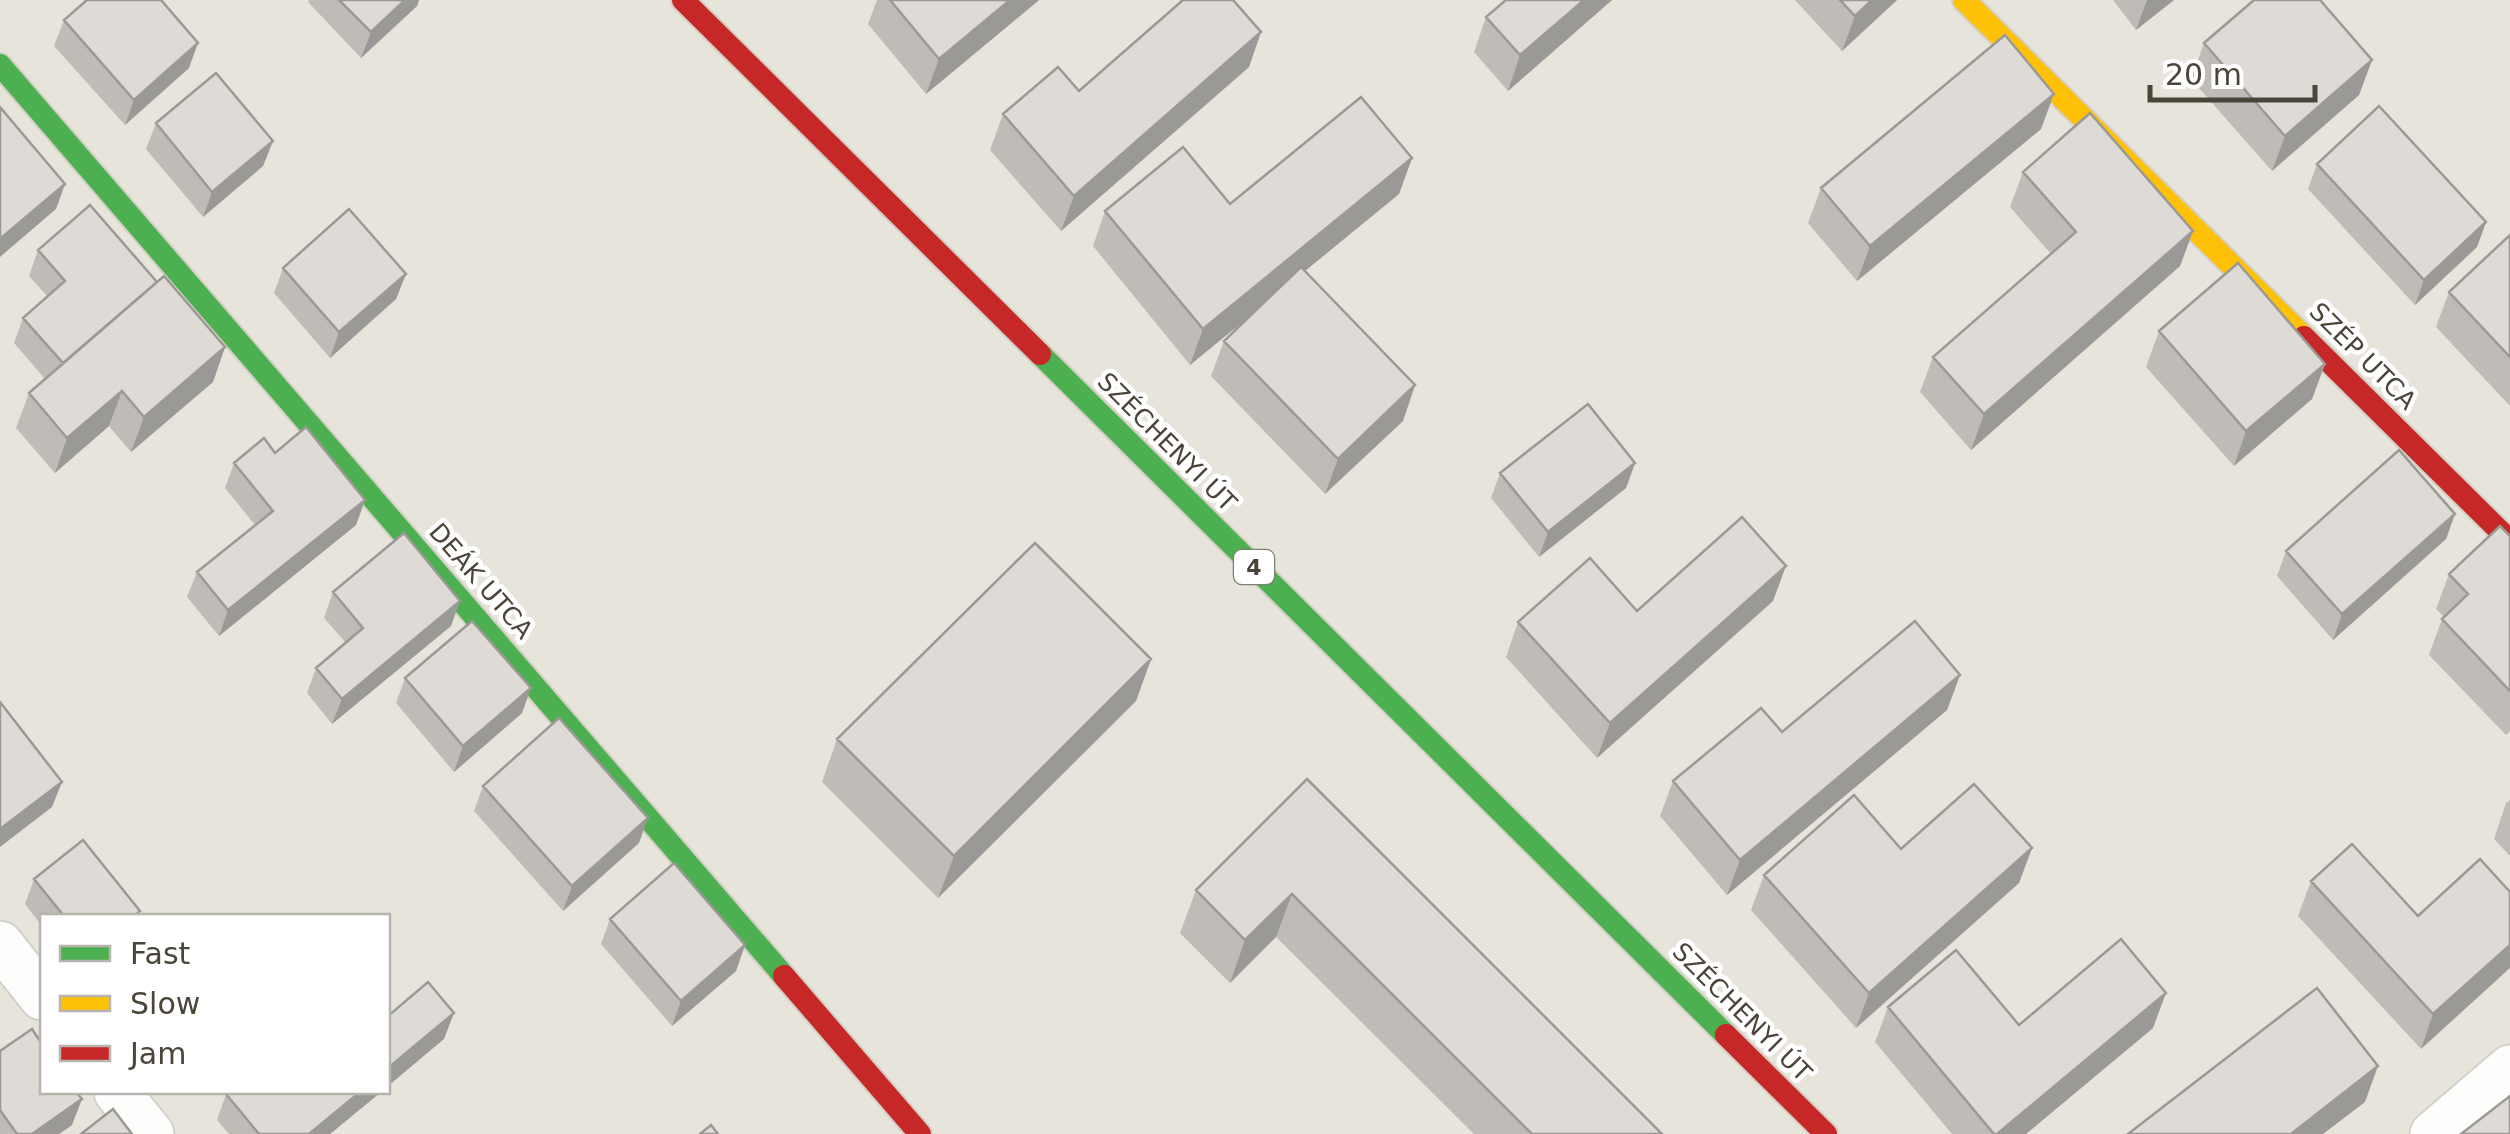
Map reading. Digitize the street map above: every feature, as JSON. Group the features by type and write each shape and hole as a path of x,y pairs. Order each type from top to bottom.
{"street":[{"name":"SZÉP UTCA","path":"1964,0 2510,541"},
{"name":"SZÉCHENYI ÚT","path":"698,5 1815,1128"},
{"name":"DEÁK UTCA","path":"0,65 920,1134"},
{"path":"0,944 40,994"},
{"path":"2433,1134 2510,1068"},
{"path":"120,1094 151,1134"}],"shaded area":[{"path":"0,0 2510,0 2510,1134 0,1134"}],"building":[{"path":"87,0 161,0 198,43 134,100 64,20"},
{"path":"339,0 405,0 371,32"},
{"path":"890,0 1010,0 939,59"},
{"path":"1183,0 1233,0 1261,32 1074,196 1003,114 1058,67 1079,91"},
{"path":"1506,0 1584,0 1520,55 1486,17"},
{"path":"1840,0 1872,0 1855,16"},
{"path":"2254,0 2320,0 2372,60 2285,136 2204,43"},
{"path":"2005,35 2054,94 1870,246 1821,188"},
{"path":"216,73 273,141 212,192 156,123"},
{"path":"1361,97 1412,158 1203,329 1105,211 1183,147 1230,204"},
{"path":"2379,106 2486,222 2424,280 2317,164"},
{"path":"0,107 65,184 0,239"},
{"path":"2090,113 2193,231 1984,414 1933,357 2076,232 2023,172"},
{"path":"90,205 157,282 63,363 23,318 65,281 38,250"},
{"path":"349,209 406,274 339,332 283,268"},
{"path":"2510,235 2510,357 2449,292"},
{"path":"2238,263 2325,364 2246,431 2159,331"},
{"path":"1301,267 1415,385 1338,459 1224,341"},
{"path":"164,276 225,347 144,417 122,391 67,438 29,393"},
{"path":"1588,404 1635,463 1548,532 1500,473"},
{"path":"306,427 365,500 228,610 197,572 273,511 234,463 264,438 275,453"},
{"path":"2399,450 2455,514 2342,614 2286,551"},
{"path":"1742,517 1786,566 1610,723 1518,622 1590,558 1637,611"},
{"path":"2500,526 2510,536 2510,691 2442,619 2468,594 2449,574"},
{"path":"404,533 460,601 342,699 316,668 363,628 333,592"},
{"path":"1035,543 1151,659 954,856 837,739"},
{"path":"472,621 531,688 463,746 405,678"},
{"path":"1915,621 1960,675 1740,860 1673,781 1761,708 1782,732"},
{"path":"0,702 62,782 0,829"},
{"path":"559,718 648,818 572,886 483,786"},
{"path":"1307,779 1662,1134 1532,1134 1292,894 1245,940 1196,890"},
{"path":"1974,784 2032,848 1869,993 1764,875 1854,795 1901,849"},
{"path":"83,840 140,911 62,914 34,879"},
{"path":"2352,844 2418,916 2480,859 2510,892 2510,945 2433,1014 2311,881"},
{"path":"674,863 745,945 681,1001 610,919"},
{"path":"2121,939 2166,993 1997,1134 1888,1007 1956,950 2019,1025"},
{"path":"428,982 454,1013 390,1066 390,1014"},
{"path":"2317,988 2378,1066 2291,1134 2128,1134"},
{"path":"32,1029 40,1041 40,1094 78,1094 82,1099 32,1134 17,1134 0,1110 0,1051"},
{"path":"226,1094 358,1094 309,1134 259,1134"},
{"path":"2510,1096 2510,1134 2461,1134"},
{"path":"113,1109 132,1134 81,1134"},
{"path":"711,1125 718,1134 700,1134"}],"traffic: fast":[{"path":"0,65 784,976"},
{"path":"1040,354 1726,1035"}],"traffic: slow":[{"path":"1964,0 2304,337"}],"traffic: jam":[{"path":"683,0 1040,354"},
{"path":"2304,337 2510,541"},
{"path":"784,976 920,1134"},
{"path":"1726,1035 1826,1134"}]}
